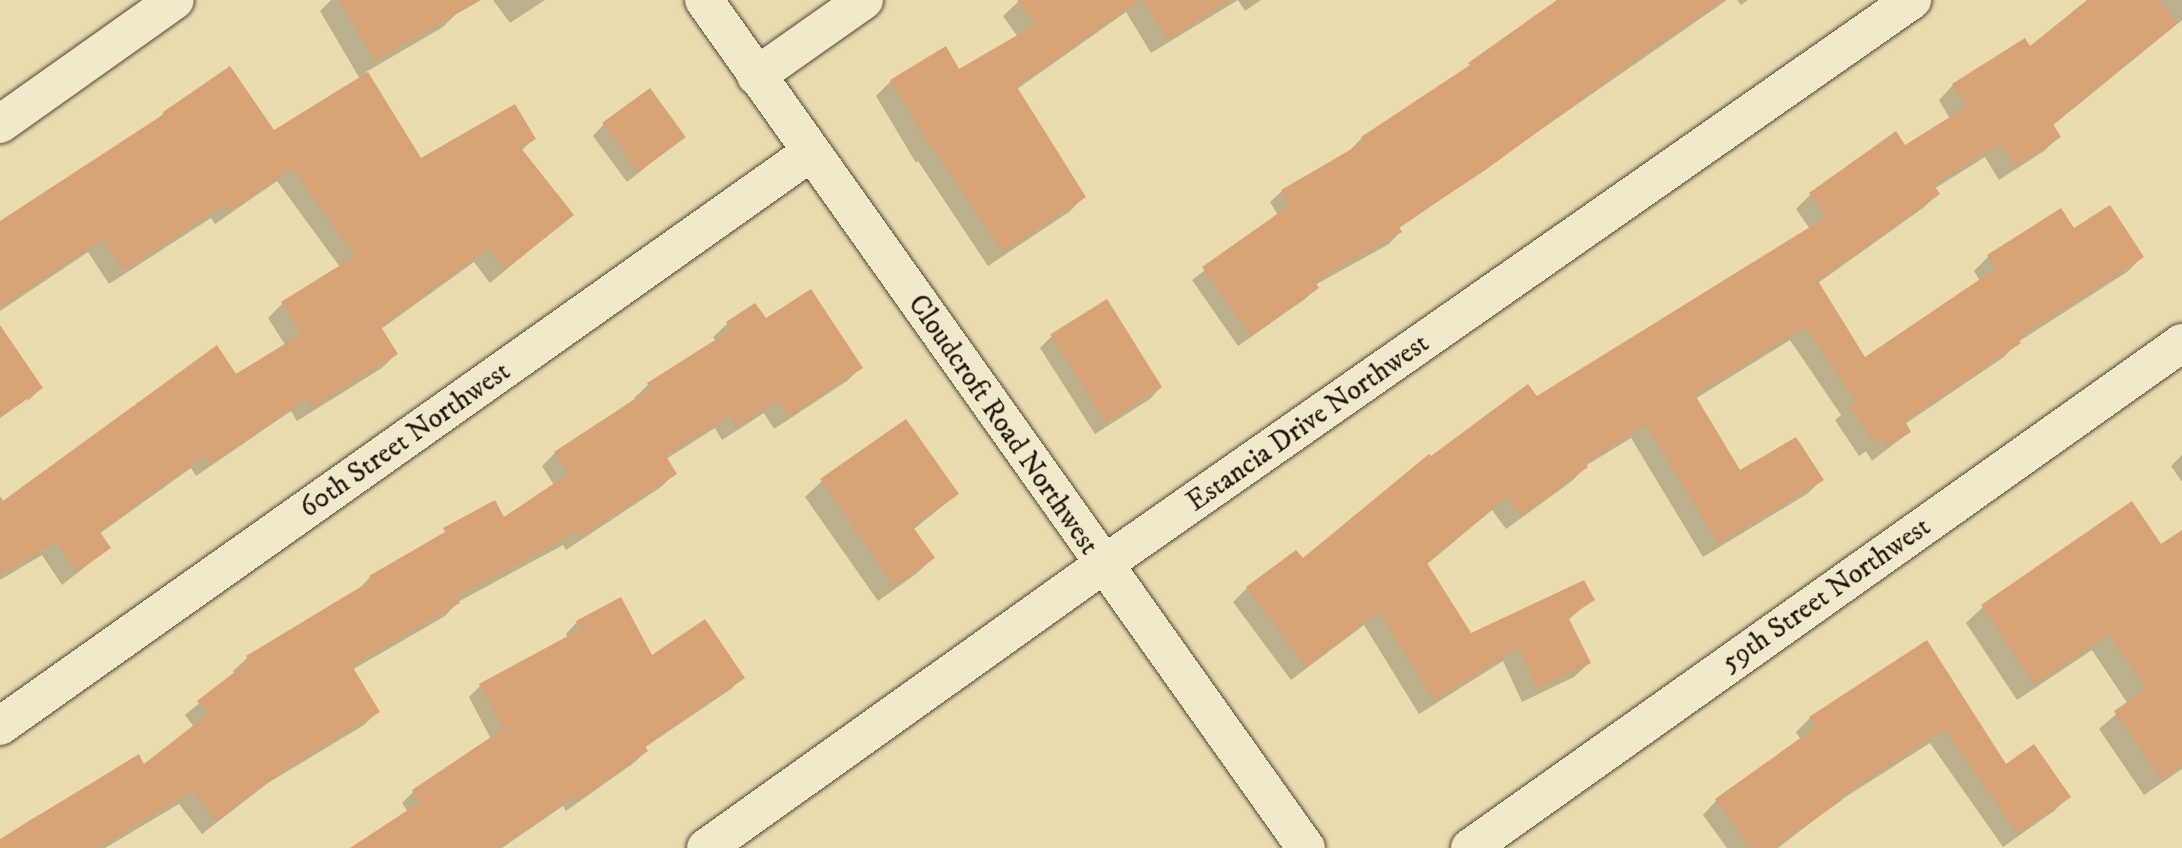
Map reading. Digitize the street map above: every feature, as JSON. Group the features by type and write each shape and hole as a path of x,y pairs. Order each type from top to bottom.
{"street":[{"path":"0,124 175,0"},
{"name":"Cloudcroft Road Northwest","path":"704,0 810,153 1306,848"},
{"path":"756,76 864,0"},
{"name":"Estancia Drive Northwest","path":"706,848 1103,565 1912,0"},
{"name":"60th Street Northwest","path":"0,726 810,153"},
{"name":"59th Street Northwest","path":"1470,848 2182,343"}],"building":[{"path":"339,0 481,0 375,61"},
{"path":"1017,0 1140,0 1017,87 1086,197 1003,253 933,148 931,149 890,80 946,46 959,69 1035,25"},
{"path":"1143,0 1231,0 1167,40"},
{"path":"1557,0 1724,0 1640,57 1484,171 1399,227 1402,232 1315,282 1319,288 1251,336 1202,267 1290,205 1281,190 1364,142 1361,137 1470,65 1468,63"},
{"path":"2087,0 2159,0 2178,23 2053,124 2061,137 2014,167 2000,144 1934,185 1940,194 1818,281 1865,357 1995,269 1987,255 2061,208 2074,228 2110,205 2144,257 2018,339 2021,343 1905,421 1911,432 1887,448 1881,438 1874,443 1849,405 1855,401 1805,327 1695,395 1740,470 1796,437 1824,480 1718,544 1646,425 1585,463 1588,467 1521,516 1507,497 1427,563 1471,633 1584,580 1595,600 1568,617 1591,663 1537,689 1518,648 1434,701 1379,612 1306,667 1246,587 1296,550 1303,558 1429,454 1431,456 1528,384 1537,396 1826,217 1809,193 1896,131 1905,145 1966,107 1952,84 2025,38 2030,46"},
{"path":"230,66 274,130 368,72 421,158 515,104 536,139 521,148 574,215 505,270 488,249 381,327 398,354 312,408 306,399 211,464 205,455 100,532 111,548 77,572 56,542 0,575 0,503 217,345 236,374 301,334 281,302 355,256 292,169 229,211 225,205 123,271 103,239 0,308 0,221 164,114 163,112"},
{"path":"650,88 686,137 638,172 602,123"},
{"path":"811,289 863,368 789,417 778,401 736,427 729,416 666,456 677,474 580,537 577,532 457,597 460,603 352,666 380,712 284,770 216,822 193,791 98,848 0,848 0,839 139,754 144,764 208,714 197,701 249,661 246,656 372,580 369,576 445,532 443,528 495,500 504,517 568,474 554,452 650,389 647,383 731,330 726,322 755,303 766,318"},
{"path":"1107,299 1162,387 1105,423 1050,335"},
{"path":"0,325 43,388 0,418"},
{"path":"906,419 959,494 913,527 935,558 894,586 820,479"},
{"path":"2132,501 2161,544 2182,530 2182,765 2161,780 2114,711 2146,689 2109,635 2034,685 1981,605"},
{"path":"621,597 652,655 705,619 745,678 645,746 648,751 578,801 575,796 499,848 350,848 420,802 412,790 503,729 479,684 581,629 576,621"},
{"path":"1927,640 2006,764 2034,744 2071,797 2017,834 1945,730 1840,797 1842,800 1775,848 1750,848 1715,799 1816,727 1809,717"}]}
